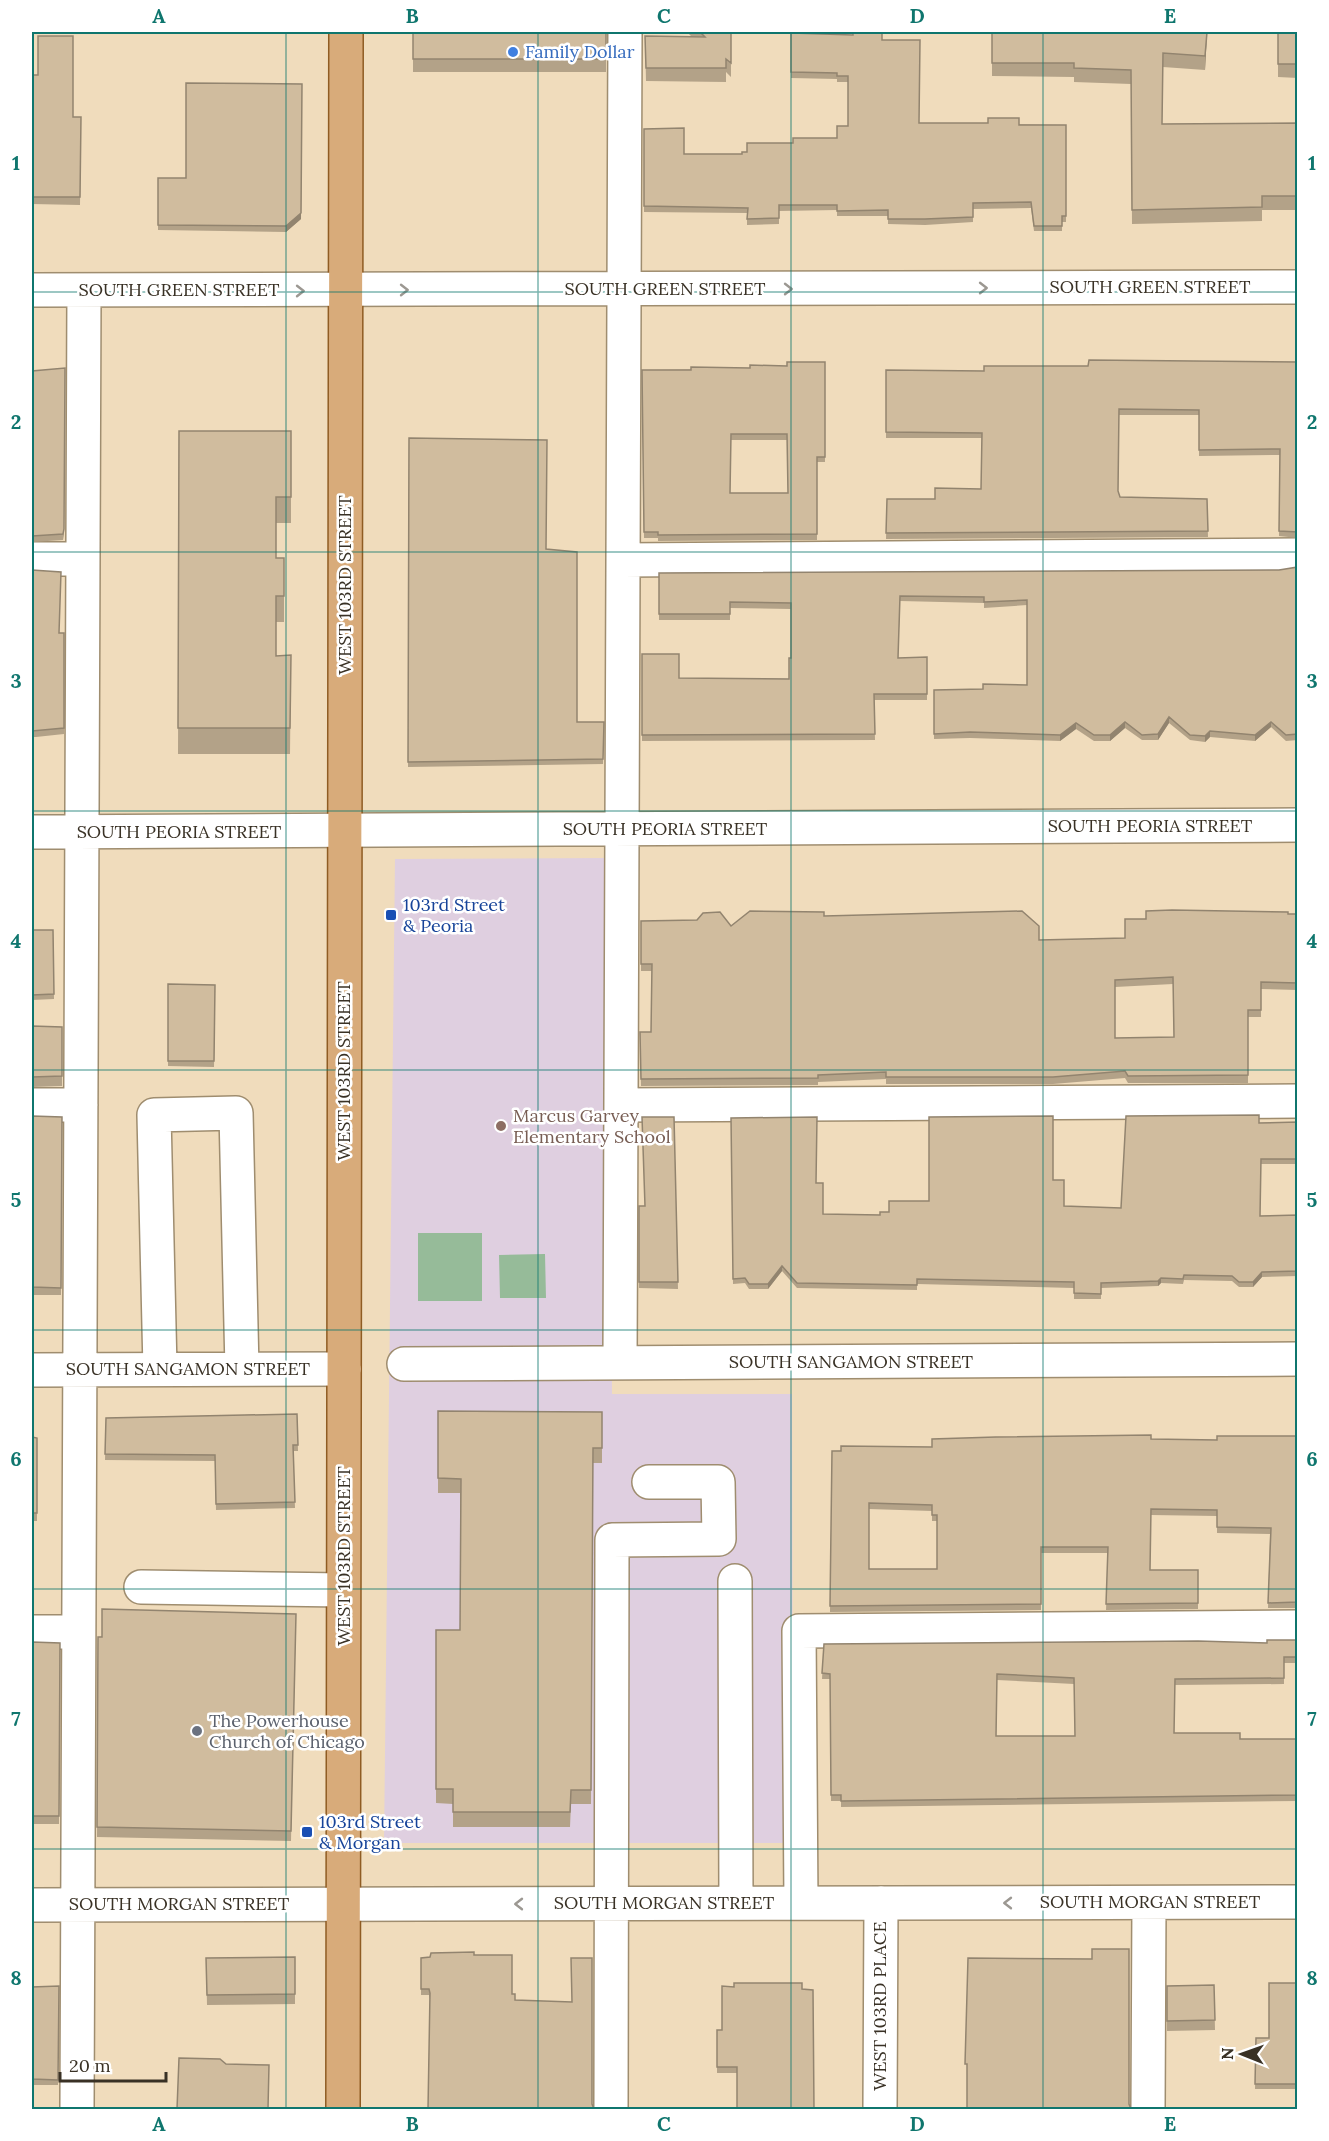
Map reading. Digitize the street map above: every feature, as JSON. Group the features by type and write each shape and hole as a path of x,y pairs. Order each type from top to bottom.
{"main road":[{"name":"WEST 103RD STREET","path":"343,2109 346,32"}],"street":[{"path":"620,1363 625,32"},
{"name":"SOUTH GREEN STREET","path":"32,290 1298,287"},
{"path":"77,2109 84,290"},
{"path":"623,560 1298,555"},
{"path":"32,559 83,559"},
{"name":"SOUTH PEORIA STREET","path":"32,832 1298,825"},
{"path":"621,1105 1298,1101"},
{"path":"32,1106 81,1105"},
{"path":"160,1369 154,1115 236,1113 242,1369"},
{"name":"SOUTH SANGAMON STREET","path":"404,1364 1298,1359"},
{"name":"SOUTH SANGAMON STREET","path":"32,1370 344,1369"},
{"path":"611,2109 612,1540 718,1539 718,1482 649,1482"},
{"path":"735,1581 736,1903"},
{"path":"141,1587 343,1590"},
{"path":"801,1903 800,1631 1298,1627"},
{"path":"32,1632 78,1632"},
{"path":"1148,2109 1149,1902"},
{"name":"SOUTH MORGAN STREET","path":"32,1905 1298,1902"},
{"name":"WEST 103RD PLACE","path":"880,2109 881,1903"}],"shaded area":[{"name":"Marcus Garvey Elementary School","path":"608,858 612,1394 792,1394 793,1843 384,1843 395,859"}],"green space":[{"path":"418,1233 482,1233 482,1301 418,1301"},
{"path":"545,1254 546,1298 500,1298 499,1255"}],"building":[{"name":"Family Dollar","path":"413,32 606,32 606,59 413,59"},
{"path":"700,32 731,32 731,63 726,59 726,68 646,68 645,36 705,37"},
{"path":"853,32 882,32 882,40 920,40 919,123 988,123 988,118 1019,118 1019,125 1066,125 1066,216 1062,216 1062,226 1034,226 1031,202 973,203 973,217 925,219 888,219 888,210 837,211 837,205 779,205 779,218 747,219 748,208 644,206 644,129 684,128 684,154 742,154 742,152 747,152 747,143 793,143 793,138 837,138 837,126 848,126 848,76 837,76 837,73 791,72 791,33 853,35"},
{"path":"992,32 1207,32 1205,56 1163,53 1162,124 1298,123 1298,196 1262,196 1262,207 1132,210 1131,70 1074,68 1074,63 992,63"},
{"path":"1278,32 1298,32 1298,64 1278,64"},
{"path":"38,36 73,36 73,117 81,117 80,197 32,197 32,75 38,75"},
{"path":"186,83 302,84 301,213 286,226 158,225 158,178 186,178"},
{"path":"1089,360 1298,362 1298,532 1279,531 1280,449 1199,450 1199,410 1119,409 1118,491 1120,497 1207,499 1208,531 886,533 887,499 935,499 935,488 981,489 982,433 886,432 886,370 984,371 984,366 1088,366"},
{"path":"787,362 825,362 825,457 817,457 817,534 658,535 658,532 644,532 642,370 691,370 691,367 750,368 750,365 787,366","holes":["731,434 787,434 788,493 730,493"]},
{"path":"65,368 64,529 63,534 32,536 32,371"},
{"path":"179,431 291,431 291,497 276,497 276,558 284,558 284,596 276,596 276,656 291,655 290,728 178,728"},
{"path":"409,438 547,440 546,549 577,552 577,722 604,722 603,759 408,762"},
{"path":"1298,567 1298,734 1286,735 1271,722 1255,735 1210,731 1205,736 1190,735 1169,717 1158,734 1142,735 1125,722 1110,735 1094,735 1076,723 1060,735 970,732 934,734 934,690 983,689 983,684 1027,685 1027,600 984,602 984,597 900,596 898,658 927,657 927,694 874,694 875,734 642,735 642,654 679,654 679,678 789,679 791,603 730,602 730,614 659,614 659,573 1279,570"},
{"path":"32,570 61,572 59,633 64,633 64,728 32,731"},
{"path":"750,911 824,912 824,916 1022,911 1039,926 1039,940 1125,938 1125,919 1146,919 1146,911 1288,912 1288,914 1298,914 1298,983 1261,982 1261,1010 1248,1010 1248,1075 1128,1076 1125,1071 1053,1077 886,1077 886,1072 818,1075 818,1078 641,1079 640,1032 651,1032 652,964 641,964 641,921 697,920 703,913 720,912 731,926","holes":["1173,977 1174,1037 1115,1038 1115,980"]},
{"path":"32,930 53,930 54,994 32,995"},
{"path":"168,984 215,985 214,1061 168,1061"},
{"path":"32,1026 62,1027 62,1076 32,1077"},
{"path":"1259,1115 1259,1123 1298,1122 1298,1159 1261,1159 1260,1216 1298,1215 1298,1271 1262,1272 1253,1282 1239,1282 1232,1276 1184,1275 1183,1279 1161,1278 1158,1281 1101,1283 1101,1294 1074,1293 1074,1282 917,1279 917,1285 797,1283 782,1266 768,1284 749,1284 745,1278 733,1279 731,1118 817,1117 816,1183 823,1183 823,1214 880,1215 880,1212 889,1212 889,1201 929,1201 929,1117 1053,1116 1053,1180 1064,1180 1064,1206 1121,1208 1126,1116"},
{"path":"32,1116 62,1117 61,1288 32,1287"},
{"path":"642,1117 674,1117 678,1282 639,1282 639,1206 645,1206"},
{"path":"438,1411 602,1412 602,1448 593,1448 591,1790 571,1790 570,1812 453,1812 453,1789 436,1789 436,1630 460,1630 461,1479 438,1478"},
{"path":"297,1414 298,1445 293,1445 295,1502 216,1504 215,1455 105,1454 106,1418"},
{"path":"1151,1435 1151,1439 1217,1440 1217,1436 1298,1436 1298,1602 1268,1603 1271,1528 1217,1527 1217,1510 1151,1509 1150,1570 1198,1570 1198,1603 1106,1604 1108,1547 1041,1547 1041,1604 830,1606 832,1451 841,1451 841,1446 932,1447 932,1439","holes":["869,1503 932,1505 932,1515 937,1515 937,1569 869,1569"]},
{"path":"32,1437 37,1438 37,1513 32,1513"},
{"name":"The Powerhouse Church of Chicago","path":"102,1609 296,1614 291,1831 97,1827 98,1637 102,1637"},
{"path":"1267,1640 1298,1640 1298,1657 1284,1657 1284,1678 1175,1679 1174,1733 1240,1733 1240,1739 1298,1739 1298,1795 841,1801 841,1795 831,1795 830,1674 822,1673 824,1644 1198,1641 1267,1643","holes":["997,1674 1074,1678 1075,1736 996,1736"]},
{"path":"32,1642 60,1643 59,1816 32,1816"},
{"path":"1092,1949 1129,1949 1129,2104 1131,2109 967,2109 967,2064 965,2064 968,1958 1092,1959"},
{"path":"474,1952 474,1955 512,1955 512,1994 515,1994 515,2000 572,2002 571,1958 592,1958 592,2104 594,2109 428,2109 430,1993 429,1989 421,1989 421,1958 430,1957 431,1953"},
{"path":"295,1957 295,1994 207,1995 206,1958"},
{"path":"734,1983 802,1983 802,1989 813,1990 814,2109 737,2109 737,2067 717,2067 717,2030 722,2030 722,1986 734,1987"},
{"path":"1269,1983 1298,1983 1298,2084 1255,2084 1256,2038 1269,2038"},
{"path":"1214,1985 1215,2020 1167,2021 1167,1986"},
{"path":"59,1986 58,2080 32,2079 32,1987"},
{"path":"179,2058 220,2059 226,2064 269,2065 268,2109 177,2109"}],"place":[{"name":"Family Dollar","path":"513,52"},
{"name":"103rd Street & Peoria","path":"391,915"},
{"name":"Marcus Garvey Elementary School","path":"501,1126"},
{"name":"The Powerhouse Church of Chicago","path":"197,1731"},
{"name":"103rd Street & Morgan","path":"307,1832"}]}
